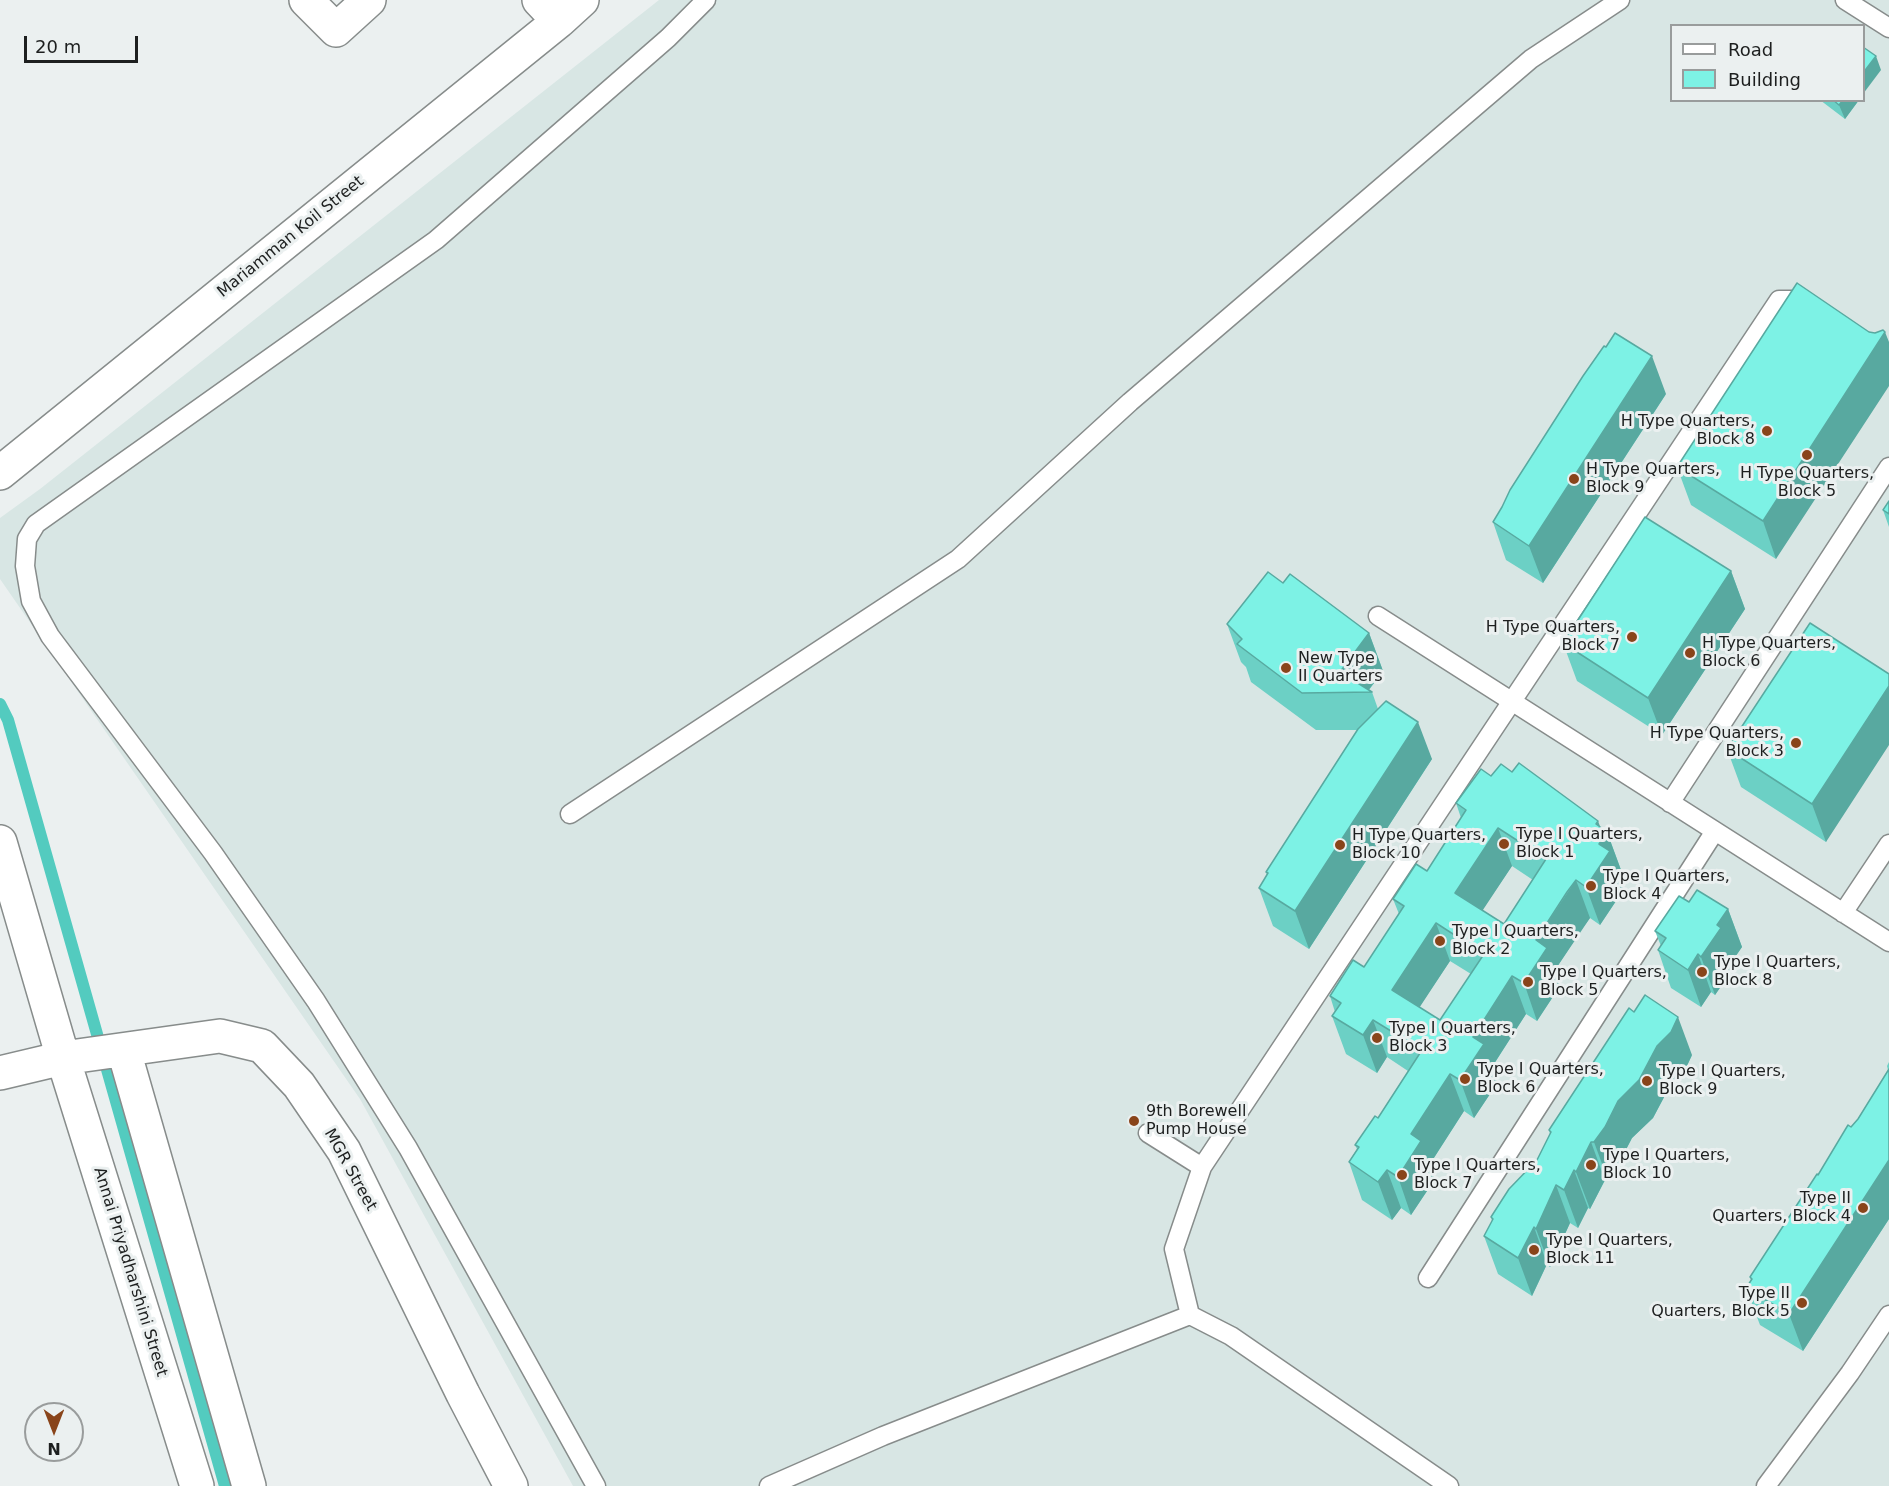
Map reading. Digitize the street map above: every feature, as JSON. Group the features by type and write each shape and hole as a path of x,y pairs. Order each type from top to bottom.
{"street":[{"path":"306,0 336,30 369,0"},
{"name":"Mariamman Koil Street","path":"0,473 560,7"},
{"name":"Annai Priyadharshini Street","path":"0,842 6,887 63,1058 197,1486"},
{"name":"MGR Street","path":"0,1073 63,1058 220,1036 262,1046 299,1085 344,1151 463,1394 511,1486"},
{"path":"124,1051 249,1486"}],"lane":[{"path":"596,1486 402,1138 316,1001 220,863 50,636 32,601 25,566 27,539 36,524 436,240 668,38 706,0"},
{"path":"570,814 958,559 1130,402 1531,59 1620,0"},
{"path":"1845,0 1889,28"},
{"path":"1190,1315 1174,1249 1202,1167 1779,300 1800,300 1820,313"},
{"path":"1670,803 1889,467"},
{"path":"1378,616 1889,942"},
{"path":"1428,1278 1715,831"},
{"path":"1843,913 1889,844"},
{"path":"1148,1133 1202,1167"},
{"path":"769,1486 883,1436 1190,1315 1231,1336 1449,1486"},
{"path":"1766,1486 1850,1373 1889,1315"}],"shaded area":[{"path":"659,0 1889,0 1889,1486 573,1486 360,1099 0,579 0,518 40,489"}],"building":[{"path":"1865,48 1876,56 1865,70"},
{"path":"1797,283 1869,332 1875,333 1883,330 1885,332 1763,521 1677,467"},
{"path":"1615,333 1652,356 1529,546 1493,522 1510,490 1583,376"},
{"path":"1889,501 1889,514 1883,510"},
{"path":"1645,517 1731,571 1648,698 1563,643"},
{"path":"1268,572 1283,583 1290,574 1369,633 1340,672 1372,692 1302,693 1237,644 1242,639 1227,624"},
{"path":"1810,623 1889,674 1889,686 1812,804 1727,749"},
{"path":"1386,701 1418,722 1295,911 1259,888 1268,873 1266,872 1358,729"},
{"path":"1519,763 1598,821 1596,824 1607,832 1599,844 1610,851 1586,887 1576,880 1567,892 1536,940 1547,948 1524,983 1512,976 1473,1037 1484,1044 1460,1080 1450,1074 1411,1134 1421,1141 1398,1177 1387,1170 1378,1182 1349,1162 1359,1147 1355,1145 1375,1116 1378,1118 1422,1050 1373,1020 1363,1035 1332,1016 1341,1003 1330,996 1353,960 1364,967 1404,906 1393,899 1416,864 1427,871 1466,810 1456,803 1481,769 1491,776 1501,764 1512,772","holes":["1498,828 1546,859 1504,924 1455,893","1436,923 1484,954 1440,1020 1392,990"]},
{"path":"1697,890 1728,909 1717,925 1721,928 1701,957 1698,954 1688,970 1658,950 1666,938 1655,931 1679,896 1689,902"},
{"path":"1645,995 1678,1017 1671,1032 1657,1046 1639,1080 1618,1101 1605,1127 1594,1142 1591,1142 1564,1190 1556,1185 1536,1229 1534,1227 1518,1258 1484,1236 1493,1219 1491,1217 1509,1189 1537,1160 1551,1132 1549,1130 1629,1008 1634,1012"},
{"path":"1889,1069 1889,1160 1789,1314 1746,1288 1752,1279 1750,1277 1818,1175 1848,1125 1851,1127 1858,1119"}],"waterway":[{"path":"0,704 8,720 225,1486"}],"place":[{"name":"H Type Quarters, Block 8","path":"1767,431"},
{"name":"H Type Quarters, Block 5","path":"1807,455"},
{"name":"H Type Quarters, Block 9","path":"1574,479"},
{"name":"H Type Quarters, Block 7","path":"1632,637"},
{"name":"H Type Quarters, Block 6","path":"1690,653"},
{"name":"New Type II Quarters","path":"1286,668"},
{"name":"H Type Quarters, Block 3","path":"1796,743"},
{"name":"Type I Quarters, Block 1","path":"1504,844"},
{"name":"H Type Quarters, Block 10","path":"1340,845"},
{"name":"Type I Quarters, Block 4","path":"1591,886"},
{"name":"Type I Quarters, Block 2","path":"1440,941"},
{"name":"Type I Quarters, Block 8","path":"1702,972"},
{"name":"Type I Quarters, Block 5","path":"1528,982"},
{"name":"Type I Quarters, Block 3","path":"1377,1038"},
{"name":"Type I Quarters, Block 6","path":"1465,1079"},
{"name":"Type I Quarters, Block 9","path":"1647,1081"},
{"name":"9th Borewell Pump House","path":"1134,1121"},
{"name":"Type I Quarters, Block 10","path":"1591,1165"},
{"name":"Type I Quarters, Block 7","path":"1402,1175"},
{"name":"Type II Quarters, Block 4","path":"1863,1208"},
{"name":"Type I Quarters, Block 11","path":"1534,1250"},
{"name":"Type II Quarters, Block 5","path":"1802,1303"}]}
